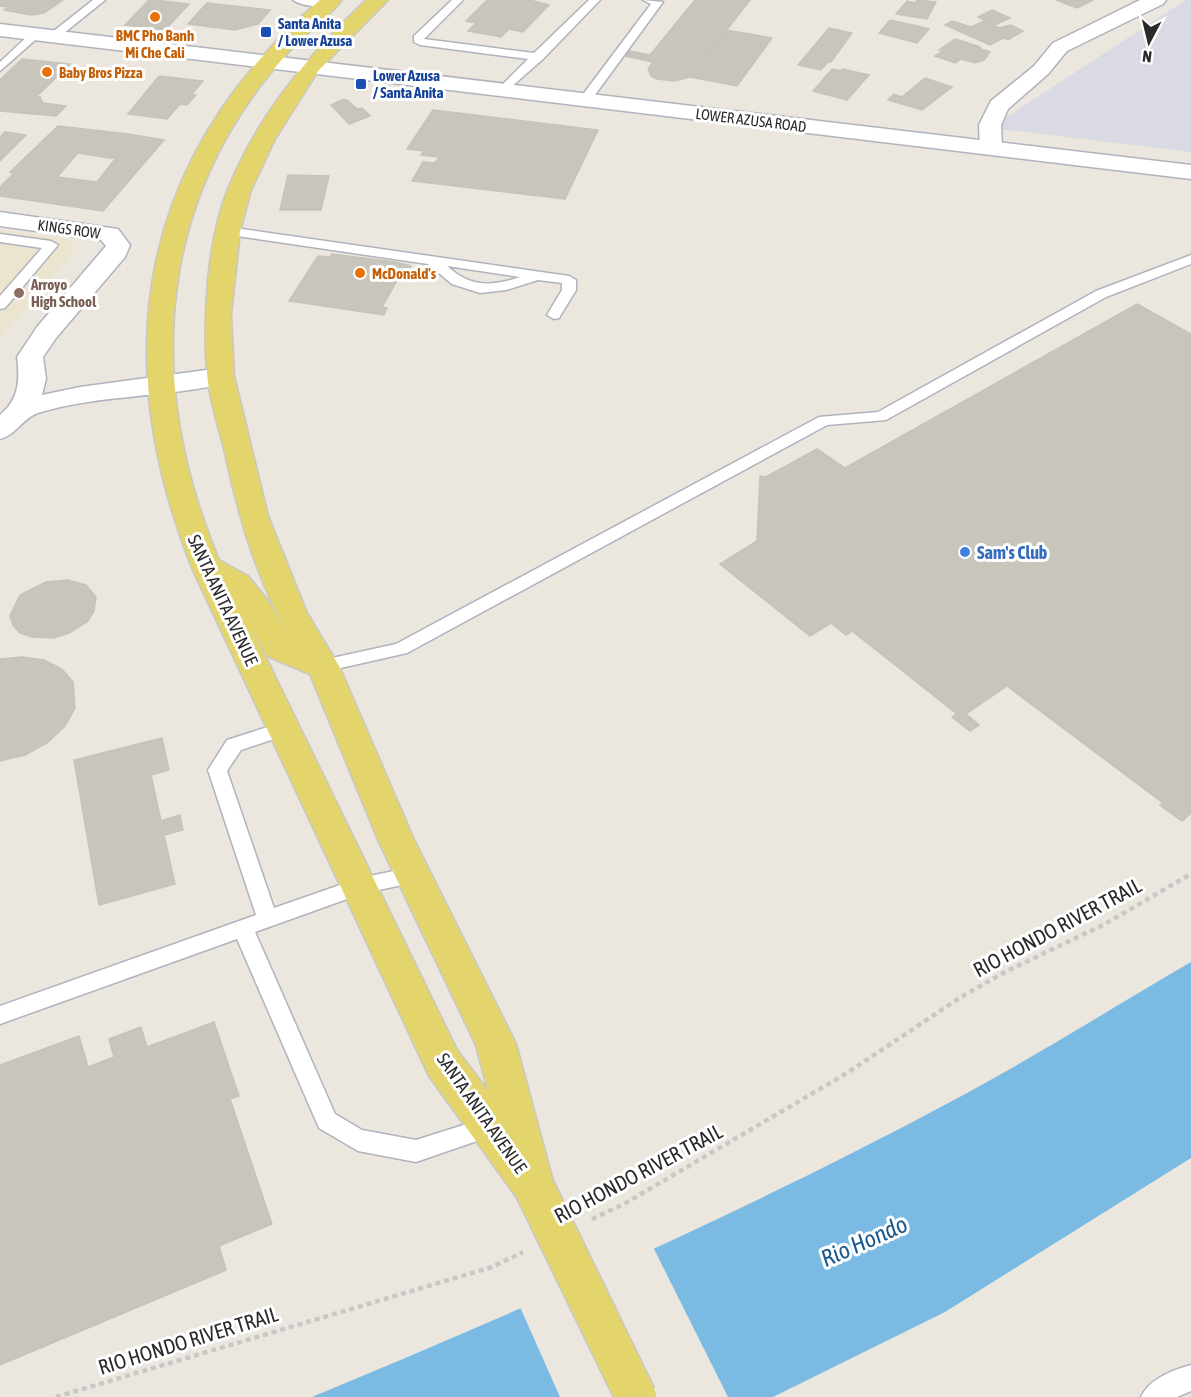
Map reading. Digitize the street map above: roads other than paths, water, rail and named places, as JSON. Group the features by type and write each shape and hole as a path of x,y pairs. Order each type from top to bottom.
{"main road":[{"name":"SANTA ANITA AVENUE","path":"378,0 332,43 310,68 264,139 239,190 228,231 218,315 222,376 253,516 292,614 323,666 413,875 496,1044 503,1123"},
{"path":"991,148 990,126 999,106 1041,70 1060,47 1156,0"},
{"name":"SANTA ANITA AVENUE","path":"330,2 288,37 270,62 244,91 189,189 173,242 159,318 162,383 171,458 189,526 207,567 443,1063 503,1123 636,1397"},
{"path":"0,30 270,62"},
{"name":"LOWER AZUSA ROAD","path":"270,62 1191,172"},
{"name":"KINGS ROW","path":"0,219 58,237 109,234 118,245 116,252 45,333 30,357 33,380 25,408"},
{"path":"0,430 25,408 80,395 222,376"},
{"path":"207,567 237,584 258,610 278,648 323,666"}],"lane":[{"path":"0,68 45,35 100,0"},
{"path":"298,0 330,2"},
{"path":"458,0 418,38 420,42 539,57"},
{"path":"503,90 595,0"},
{"path":"585,100 658,2 648,0"},
{"path":"228,231 569,280 569,290 554,315"},
{"path":"0,238 58,237"},
{"path":"0,305 58,237"},
{"path":"431,259 452,281 471,288 501,289 539,274"},
{"path":"323,666 401,649 824,420 881,417 1101,294 1191,259"},
{"path":"268,920 217,770 234,746 283,729"},
{"path":"0,1015 360,886 413,875"},
{"path":"243,929 327,1121 358,1140 416,1151 503,1123"},
{"path":"1154,1397 1179,1381 1191,1378"}],"water":[{"name":"Rio Hondo","path":"1191,962 1191,1158 945,1312 773,1397 312,1397 636,1257 874,1142 982,1085"}],"place":[{"name":"BMC Pho Banh Mi Che Cali","path":"155,17"},
{"name":"Santa Anita / Lower Azusa","path":"266,32"},
{"name":"Baby Bros Pizza","path":"47,72"},
{"name":"Lower Azusa / Santa Anita","path":"361,84"},
{"name":"McDonald's","path":"360,273"},
{"name":"Arroyo High School","path":"19,293"},
{"name":"Sam's Club","path":"965,552"}]}
